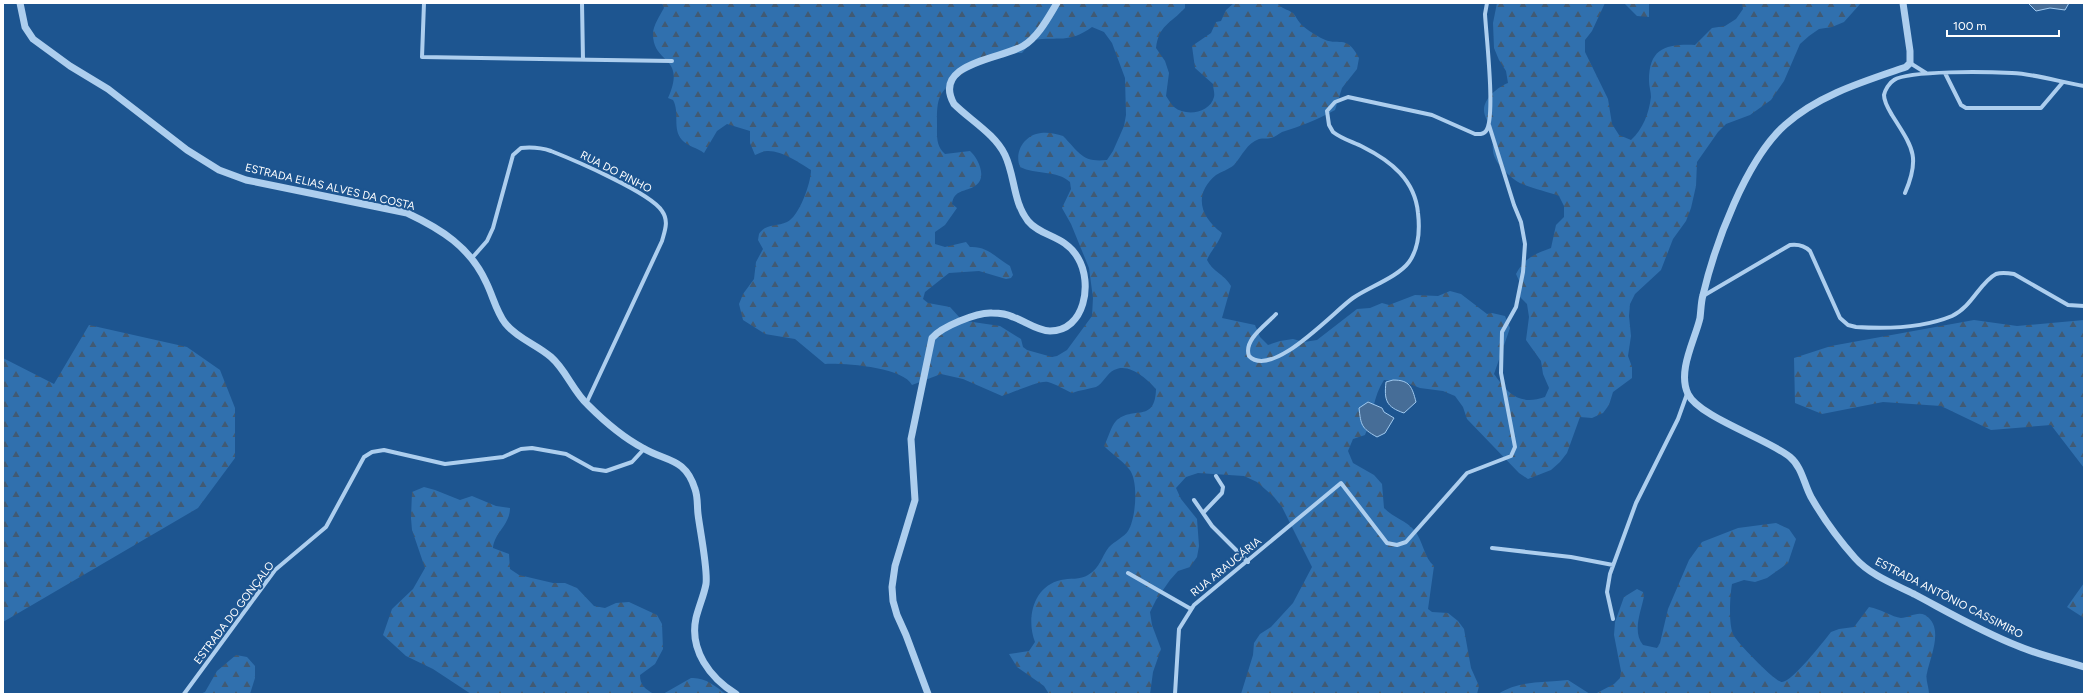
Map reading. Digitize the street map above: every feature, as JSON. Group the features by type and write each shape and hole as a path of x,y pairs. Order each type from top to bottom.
{"street":[{"name":"ESTRADA ELIAS ALVES DA COSTA","path":"20,3 25,27 33,39 70,66 108,89 187,150 219,170 246,180 407,213 449,236 472,258 487,283 504,322 516,334 551,357 586,404 616,431 644,449 665,457 681,466 689,475 696,490 706,582 696,619 699,655 707,670 736,694"},
{"path":"424,3 422,57 672,61"},
{"path":"582,3 583,60"},
{"path":"928,694 906,634 897,615 893,601 892,587 895,566 915,500 911,439 932,338 946,327 991,312 1013,317 1048,331 1058,330 1068,326 1077,317 1085,301 1085,278 1079,259 1068,244 1028,221 1018,202 1009,164 1004,153 997,143 954,104 950,96 950,88 953,80 961,69 970,64 1010,52 1024,46 1044,25 1057,3"},
{"path":"1276,314 1252,339 1248,346 1249,356 1255,361 1265,362 1287,352 1352,299 1398,272 1409,263 1417,248 1420,232 1418,212 1409,185 1403,174 1390,162 1333,132 1327,116 1330,106 1335,102 1348,97 1358,98 1432,115 1475,134 1486,132 1489,125 1490,107 1485,14 1487,3"},
{"path":"1613,619 1607,592 1613,565 1636,503 1678,419 1688,394 1686,382 1687,365 1700,318 1703,296 1725,225 1743,186 1767,144 1786,124 1816,104 1849,86 1906,67 1910,63 1911,58 1903,3"},
{"path":"1910,63 1927,73"},
{"path":"1905,193 1912,176 1914,161 1912,148 1888,108 1884,96 1886,89 1894,80 1927,73 2013,73 2084,86"},
{"path":"1945,73 1961,105 1966,108 2041,108 2063,82"},
{"name":"RUA ARAUCÁRIA","path":"1175,694 1179,629 1191,609 1341,483 1387,543 1397,545 1406,542 1467,473 1511,456 1515,447 1501,373 1502,332 1516,307 1523,272 1524,244 1521,222 1514,205 1489,125"},
{"name":"RUA DO PINHO","path":"472,258 487,241 493,228 513,155 521,148 540,149 566,158 641,194 659,206 665,216 666,224 662,241 586,404"},
{"path":"1703,296 1756,264 1790,245 1795,244 1805,246 1810,251 1816,262 1835,310 1840,318 1848,325 1870,328 1923,324 1952,316 1964,308 1996,274 2006,272 2014,274 2068,305 2084,306"},
{"name":"ESTRADA ANTÔNIO CASSIMIRO","path":"1688,394 1693,401 1708,412 1775,447 1798,464 1803,482 1814,501 1845,545 1862,565 1889,581 2018,647 2084,668"},
{"name":"ESTRADA DO GONÇALO","path":"184,694 275,570 326,527 364,457 372,452 384,450 445,464 503,457 521,449 532,448 566,454 593,469 606,472 632,462 644,449"},
{"path":"1203,513 1222,493 1223,487 1216,476"},
{"path":"1194,500 1212,526 1248,562"},
{"path":"1492,548 1613,565"},
{"path":"1128,573 1191,609"}],"green space":[{"path":"662,3 1185,3 1185,8 1163,29 1157,40 1156,48 1165,61 1169,73 1166,96 1174,107 1179,110 1185,112 1197,112 1208,107 1212,102 1214,95 1213,84 1195,68 1192,46 1211,33 1216,22 1221,21 1226,10 1234,3 1277,3 1293,13 1302,25 1315,35 1327,41 1342,42 1350,45 1359,58 1357,69 1342,88 1335,110 1322,117 1282,132 1272,138 1260,139 1251,143 1234,165 1216,175 1204,190 1202,205 1204,213 1214,227 1222,233 1219,241 1210,253 1207,260 1209,264 1231,286 1222,318 1255,325 1260,337 1268,345 1293,339 1304,342 1317,340 1357,309 1370,308 1382,303 1389,305 1415,295 1438,296 1450,291 1461,294 1487,314 1492,313 1505,316 1510,328 1494,374 1504,387 1515,396 1528,400 1545,397 1549,388 1543,374 1541,361 1526,340 1529,317 1527,304 1518,295 1521,285 1516,274 1530,257 1551,248 1556,225 1564,217 1564,206 1559,196 1529,187 1515,180 1501,167 1494,155 1493,132 1484,110 1486,101 1489,97 1500,87 1508,83 1506,71 1494,48 1493,23 1497,3 1605,3 1592,31 1585,40 1585,52 1608,99 1612,124 1619,135 1631,140 1642,126 1649,109 1651,97 1649,83 1650,70 1652,61 1661,50 1668,47 1695,45 1712,28 1725,26 1736,19 1743,9 1742,3 1861,3 1844,22 1832,27 1819,29 1800,44 1784,81 1771,100 1750,115 1726,124 1718,132 1697,162 1696,186 1691,208 1686,221 1673,239 1661,270 1635,294 1630,304 1629,316 1631,336 1628,356 1632,367 1632,378 1613,392 1609,405 1603,413 1592,418 1580,417 1567,453 1551,470 1528,479 1519,473 1467,419 1463,407 1455,396 1443,391 1420,388 1407,383 1384,380 1380,386 1365,435 1353,439 1348,451 1353,463 1374,475 1382,484 1384,508 1408,524 1420,539 1428,558 1434,566 1428,609 1432,612 1448,613 1458,621 1464,629 1471,668 1479,686 1477,694 1241,694 1253,655 1254,643 1260,634 1271,627 1293,603 1312,567 1282,507 1274,497 1257,482 1244,476 1198,473 1186,477 1176,488 1181,499 1197,519 1199,546 1197,557 1190,567 1178,571 1170,580 1156,600 1150,612 1152,625 1161,649 1153,672 1150,694 1049,694 1044,686 1017,667 1009,654 1029,651 1035,642 1031,623 1034,605 1038,596 1051,583 1061,580 1085,577 1096,569 1109,547 1128,531 1131,525 1135,500 1132,474 1123,463 1104,446 1116,421 1123,416 1142,412 1152,407 1155,400 1156,389 1143,376 1126,368 1120,368 1112,371 1101,384 1096,387 1072,393 1054,384 1044,382 1002,396 963,379 941,374 912,385 906,379 897,374 885,370 858,365 825,364 795,339 765,334 743,320 739,304 743,294 754,279 756,262 763,249 758,240 759,234 765,228 787,222 796,214 807,191 811,170 790,158 772,151 765,151 755,155 750,143 750,131 727,124 717,131 704,153 682,140 677,131 675,105 673,100 668,98 673,84 674,74 672,67 654,44 653,31 655,24 664,8","holes":["1092,27 1104,32 1112,43 1125,78 1126,115 1124,126 1113,151 1107,160 1092,160 1086,158 1063,136 1047,133 1035,134 1030,137 1022,145 1018,156 1020,167 1033,171 1053,174 1065,178 1070,182 1071,189 1062,208 1071,224 1089,268 1093,298 1092,316 1067,350 1057,356 1052,357 1027,350 1023,347 1021,339 1000,326 966,321 960,318 950,307 928,303 923,299 925,292 949,273 979,271 1006,279 1011,278 1013,275 1010,266 992,253 982,248 970,247 966,242 945,247 935,244 935,232 945,225 957,208 952,204 955,196 958,193 975,186 981,178 979,163 970,151 945,154 940,148 937,138 938,104 940,96 948,85 967,71 1002,56 1022,53 1033,40 1070,38"]},
{"path":"1624,3 1649,3 1649,17 1637,16"},
{"path":"1974,320 2017,326 2084,320 2084,468 2051,425 1991,430 1941,406 1883,402 1822,414 1795,403 1794,358 1831,346"},
{"path":"89,325 187,347 220,370 235,408 235,458 198,508 3,622 3,358 54,384"},
{"path":"424,487 460,500 472,496 496,506 510,508 505,524 496,538 493,548 509,554 510,569 519,575 553,583 565,583 577,588 594,606 605,608 616,603 629,602 657,615 662,624 663,649 655,664 640,675 644,686 654,694 471,694 433,669 406,656 383,635 392,609 413,589 425,568 412,530 411,518 412,492"},
{"path":"1776,523 1789,529 1796,539 1788,563 1767,578 1755,582 1744,580 1732,584 1730,603 1731,625 1734,636 1742,646 1772,676 1782,682 1787,680 1800,669 1831,632 1839,629 1854,627 1869,607 1901,618 1922,614 1931,620 1935,634 1935,642 1927,675 1929,694 1595,694 1614,684 1620,678 1621,671 1614,635 1615,622 1624,597 1637,589 1643,592 1644,596 1638,621 1638,634 1643,645 1657,648 1660,643 1668,609 1689,560 1702,542 1738,528"},
{"path":"2084,583 2084,618 2067,607"},
{"path":"236,655 247,657 255,666 255,678 250,694 200,694 205,692 217,671"},
{"path":"691,678 701,679 714,685 726,694 663,694"},
{"path":"1568,680 1590,694 1498,694 1523,684"}],"shaded area":[{"path":"2028,3 2069,3 2065,10 2050,8 2036,11"},
{"path":"1399,380 1407,383 1413,392 1416,402 1404,413 1393,408 1386,398 1386,382"},
{"path":"1368,402 1382,408 1384,412 1394,418 1385,433 1377,437 1368,431 1361,422 1359,408"}]}
